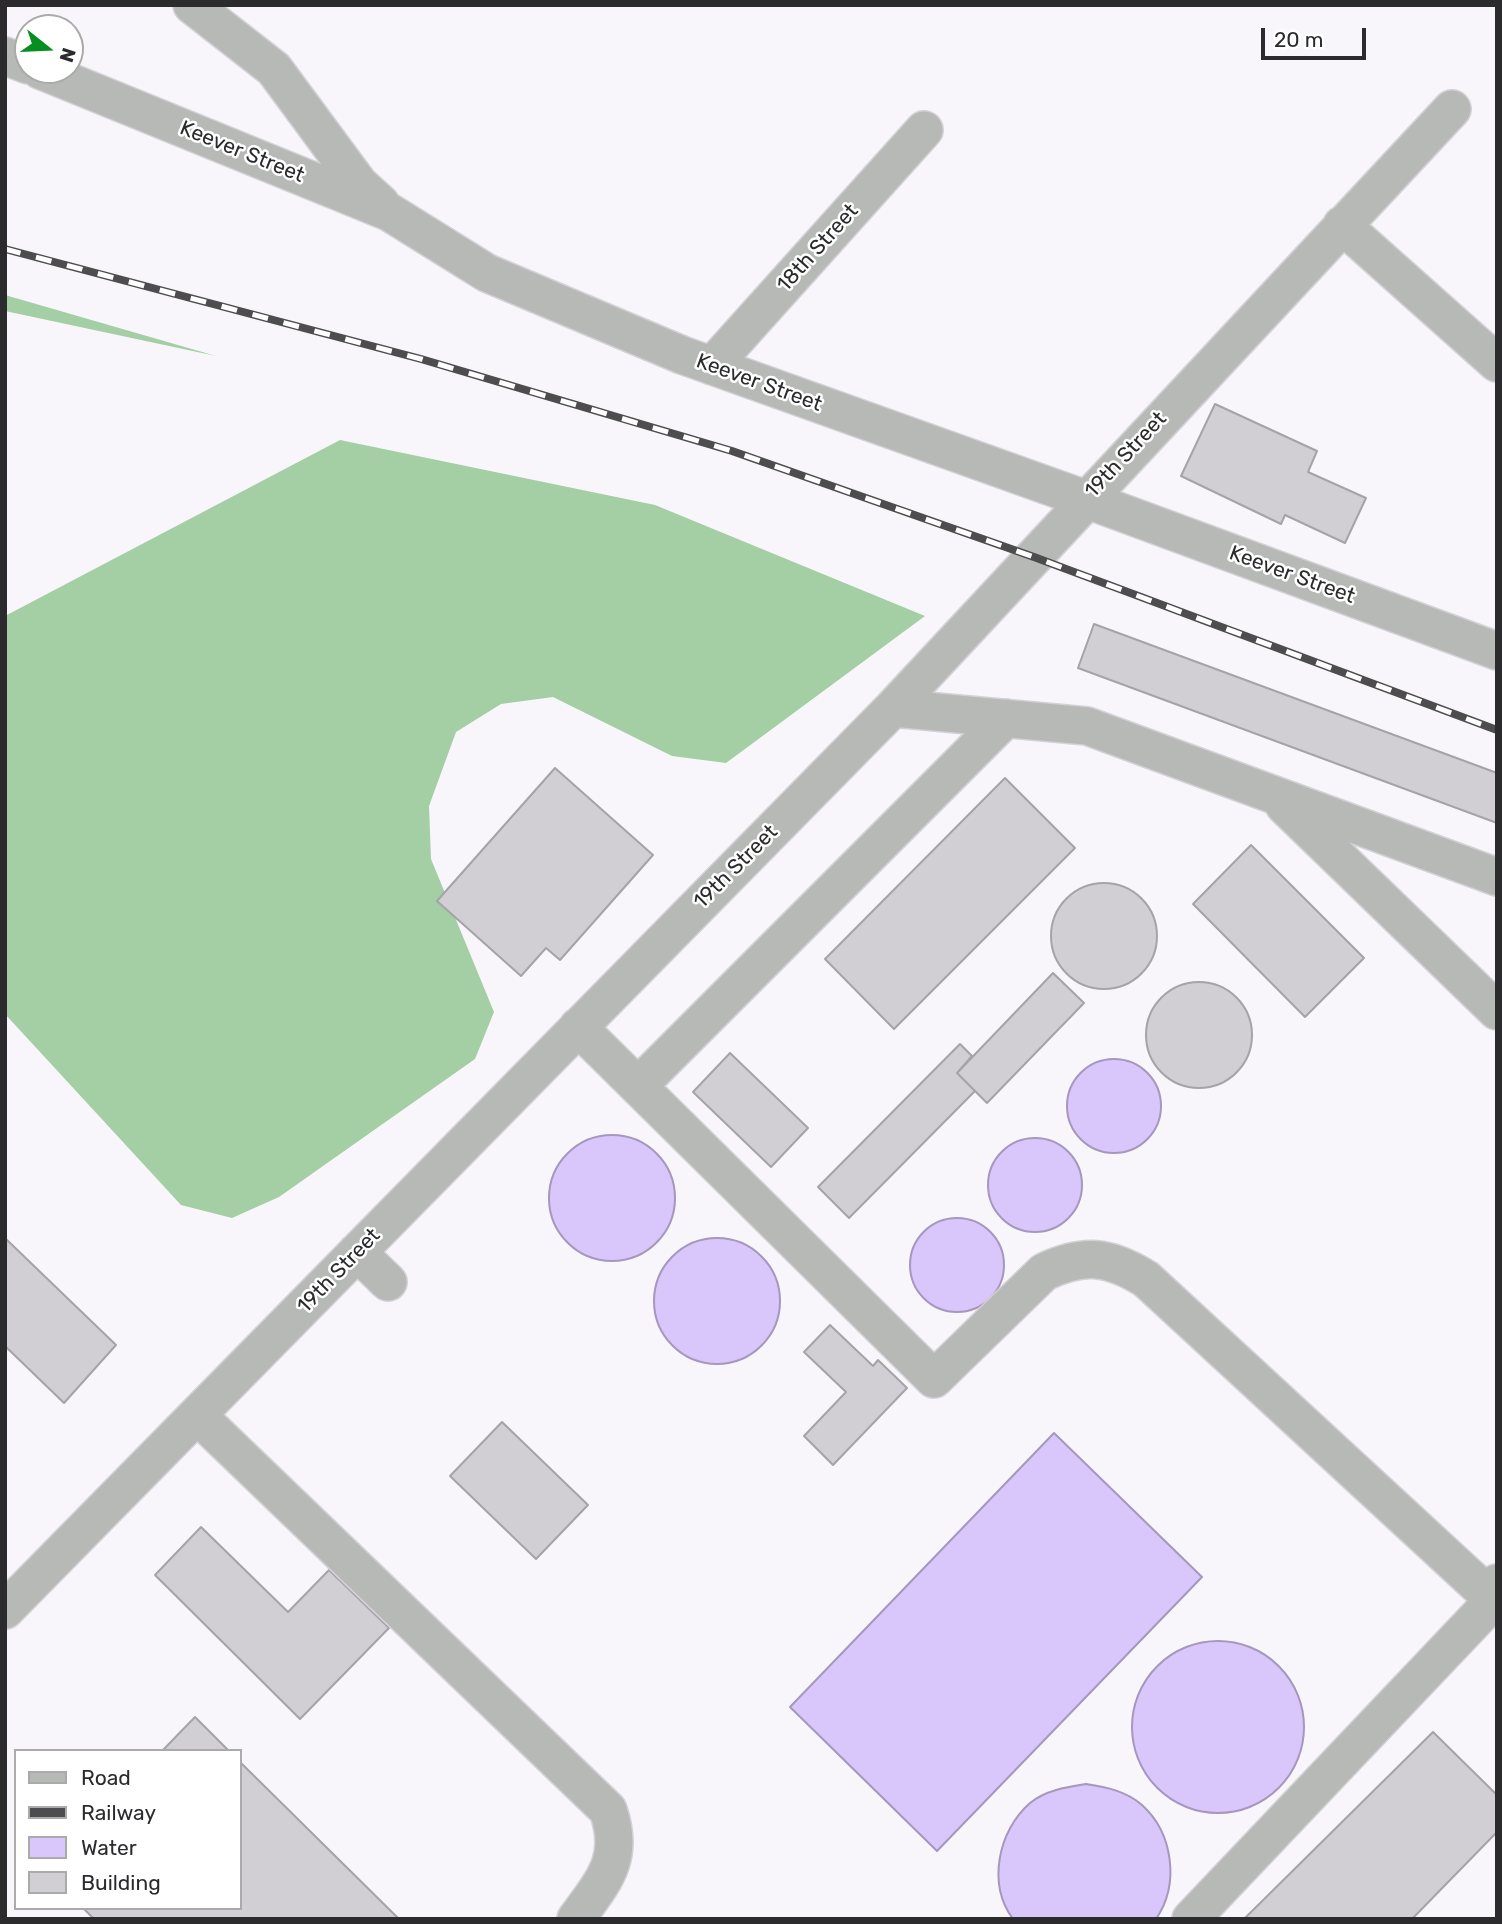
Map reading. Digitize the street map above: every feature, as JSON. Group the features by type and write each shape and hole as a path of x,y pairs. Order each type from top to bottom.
{"street":[{"path":"192,5 274,69 359,184 389,212"},
{"name":"Keever Street","path":"74,84 389,212 487,273 712,366 1494,646"},
{"name":"19th Street","path":"5,1610 892,708 1452,109"},
{"name":"18th Street","path":"712,366 924,130"},
{"path":"1342,225 1497,363"},
{"path":"892,708 1087,726 1497,877"},
{"path":"638,1086 1006,718"},
{"path":"1273,794 1497,1011"},
{"path":"579,1027 934,1379 1044,1272 1065,1262 1090,1259 1121,1263 1146,1279 1495,1592 1191,1919"},
{"path":"357,1252 388,1282"},
{"path":"197,1415 608,1810 615,1831 615,1854 606,1878 576,1919"}],"green space":[{"path":"5,295 216,356 5,311"},
{"path":"340,440 655,505 925,616 726,763 672,756 553,697 501,704 456,732 429,806 431,859 494,1012 475,1059 279,1197 232,1218 181,1205 5,1014 5,616"}],"water":[{"path":"1114,1059 1132,1063 1147,1073 1157,1088 1161,1106 1157,1124 1147,1139 1132,1149 1114,1153 1096,1149 1081,1139 1071,1124 1067,1106 1071,1088 1081,1073 1096,1063"},
{"path":"612,1135 636,1140 657,1153 670,1174 675,1198 670,1222 657,1243 636,1256 612,1261 588,1256 567,1243 554,1222 549,1198 554,1174 567,1153 588,1140"},
{"path":"1035,1138 1053,1142 1068,1152 1078,1167 1082,1185 1078,1203 1068,1218 1053,1228 1035,1232 1017,1228 1002,1218 992,1203 988,1185 992,1167 1002,1152 1017,1142"},
{"path":"957,1218 975,1222 990,1232 1000,1247 1004,1265 1000,1283 990,1298 975,1308 957,1312 939,1308 924,1298 914,1283 910,1265 914,1247 924,1232 939,1222"},
{"path":"717,1238 741,1243 762,1256 775,1277 780,1301 775,1325 762,1346 741,1359 717,1364 693,1359 672,1346 659,1325 654,1301 659,1277 672,1256 693,1243"},
{"path":"1054,1433 1202,1577 937,1851 790,1707"},
{"path":"1218,1641 1251,1647 1279,1666 1298,1694 1304,1727 1298,1760 1279,1788 1251,1807 1218,1813 1185,1807 1157,1788 1138,1760 1132,1727 1138,1694 1157,1666 1185,1647"},
{"path":"1086,1784 1129,1796 1142,1805 1161,1830 1170,1859 1164,1905 1156,1919 1013,1919 1000,1890 999,1874 1000,1858 1010,1828 1036,1799 1057,1790"}],"building":[{"path":"1215,404 1317,451 1308,472 1366,498 1345,543 1285,515 1281,524 1181,476"},
{"path":"1094,624 1497,773 1497,823 1078,668"},
{"path":"555,768 653,855 560,960 546,948 521,976 437,901"},
{"path":"1005,778 1075,848 894,1029 825,959"},
{"path":"1251,845 1364,958 1305,1017 1193,904"},
{"path":"1104,883 1124,887 1141,899 1153,916 1157,936 1153,956 1141,973 1124,985 1104,989 1084,985 1067,973 1055,956 1051,936 1055,916 1067,899 1084,887"},
{"path":"1053,973 1084,1003 987,1103 957,1073"},
{"path":"1199,982 1219,986 1236,998 1248,1015 1252,1035 1248,1055 1236,1072 1219,1084 1199,1088 1179,1084 1162,1072 1150,1055 1146,1035 1150,1015 1162,998 1179,986"},
{"path":"960,1044 972,1056 957,1073 975,1091 849,1218 818,1187"},
{"path":"730,1053 808,1128 771,1167 693,1092"},
{"path":"6,1239 116,1345 64,1403 5,1346"},
{"path":"830,1325 873,1366 878,1360 907,1388 833,1465 804,1436 846,1392 804,1352"},
{"path":"502,1422 588,1505 536,1559 450,1476"},
{"path":"201,1527 288,1612 329,1570 389,1628 300,1719 155,1575"},
{"path":"195,1717 227,1749 164,1749"},
{"path":"1433,1732 1497,1795 1497,1832 1412,1919 1244,1919"},
{"path":"242,1764 399,1919 94,1919 85,1910 242,1910"}],"railway":[{"path":"5,249 421,359 732,451 1034,557 1497,730"}]}
